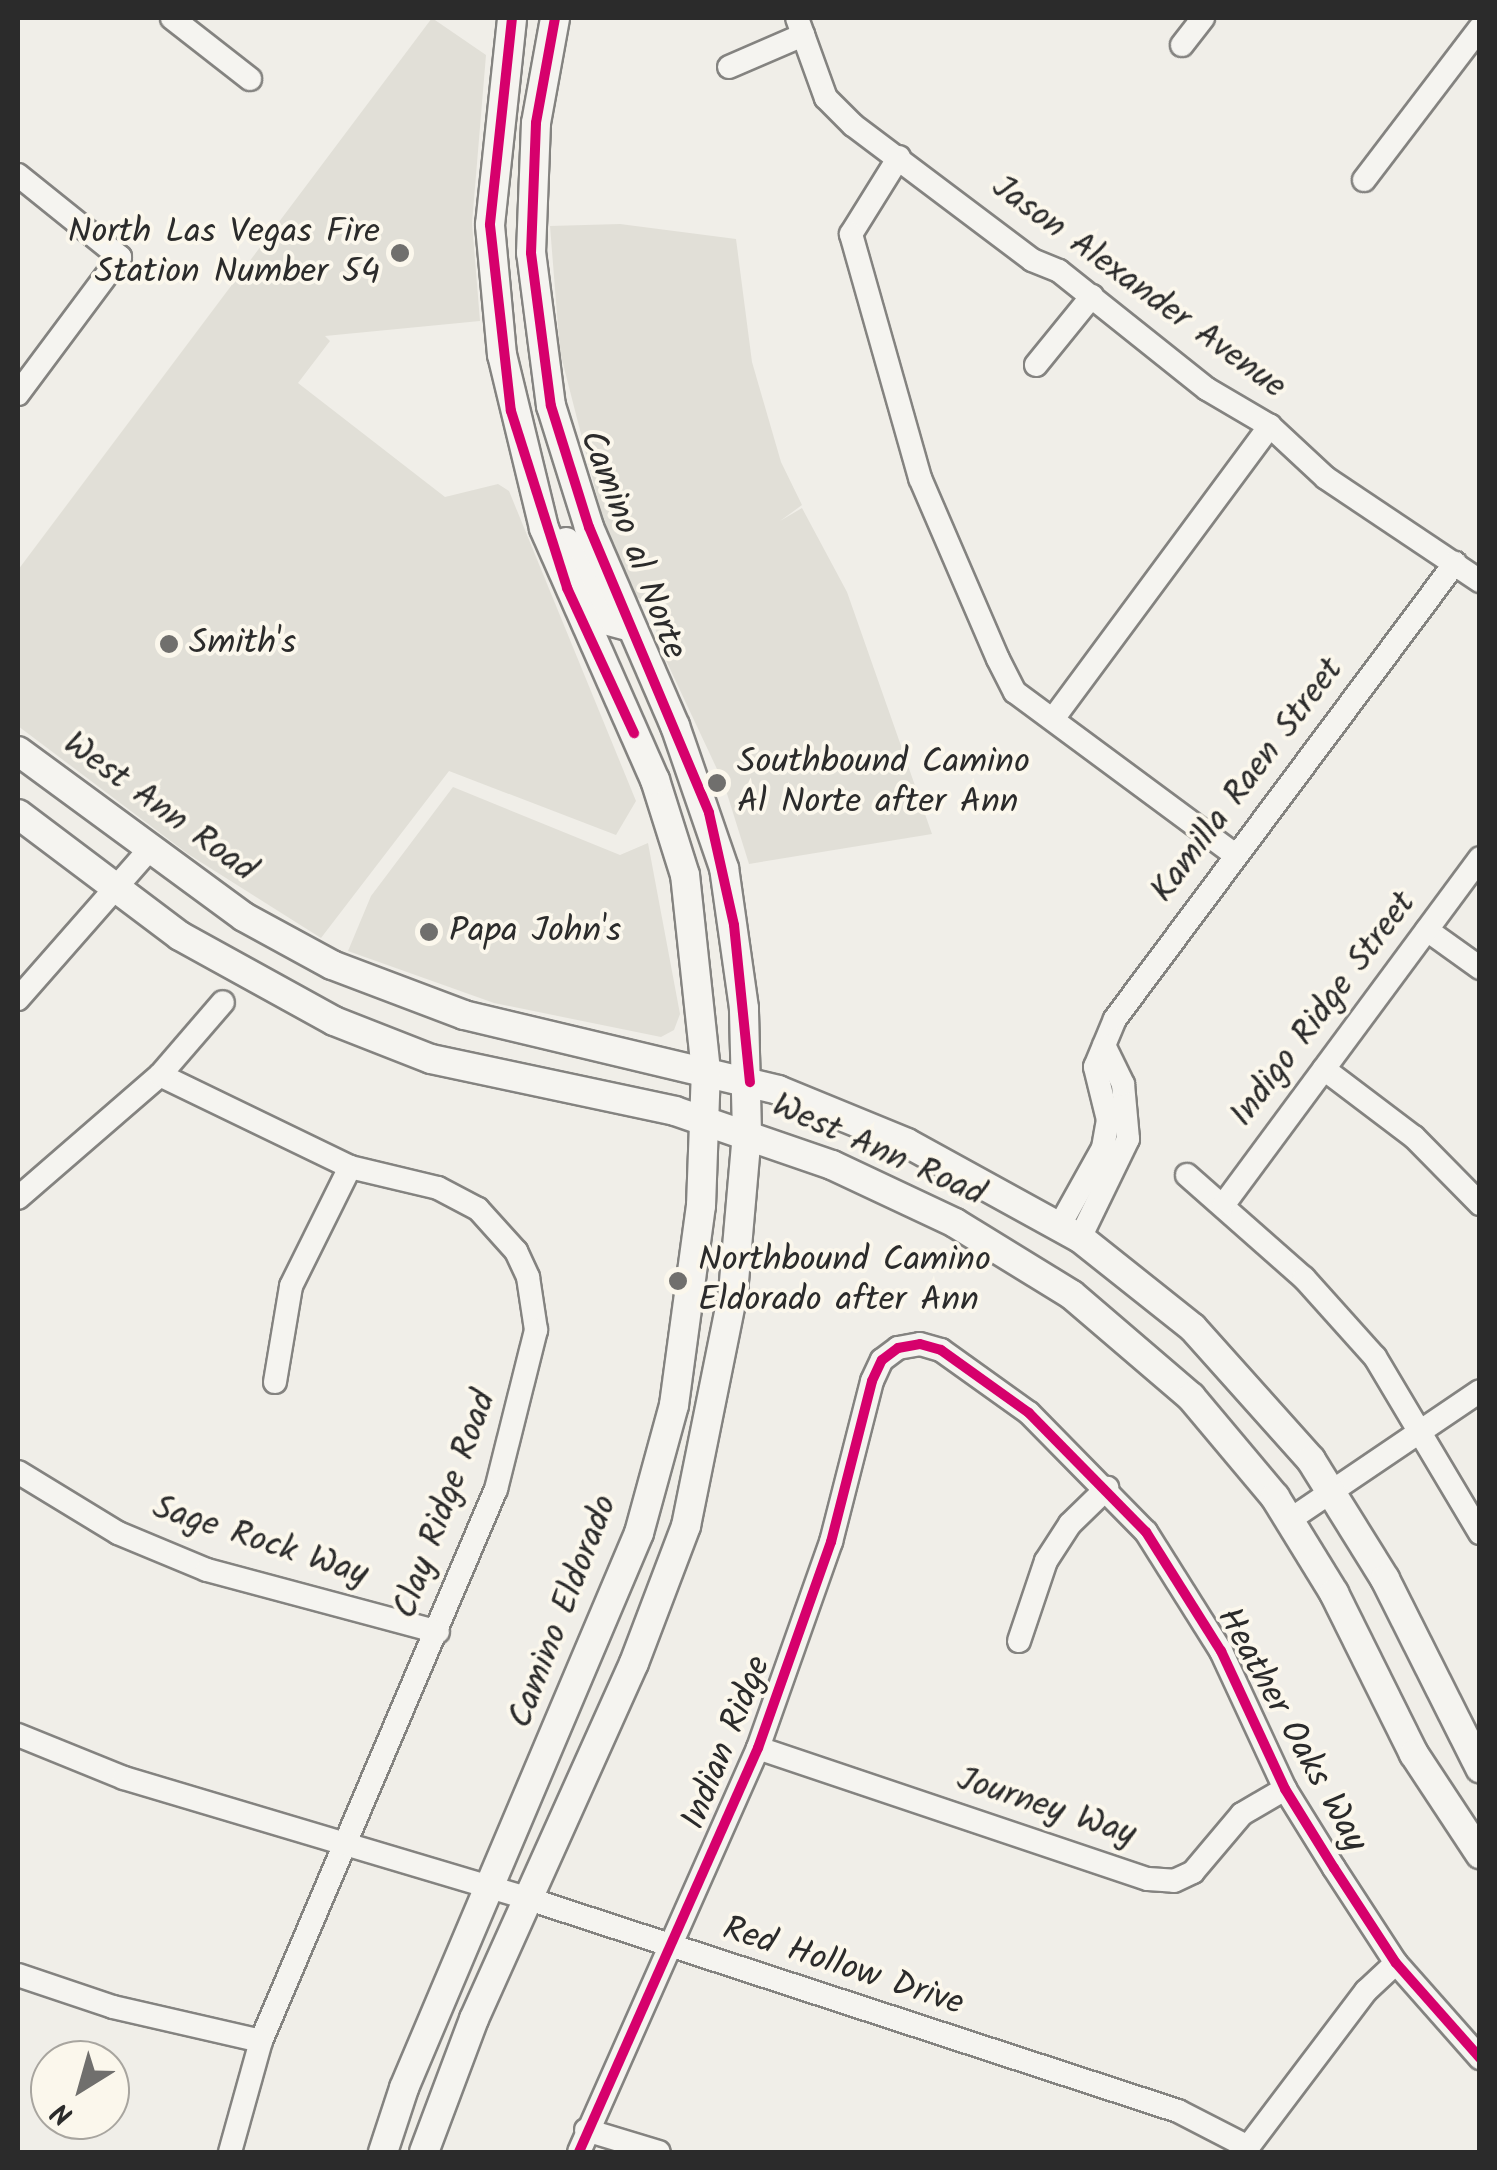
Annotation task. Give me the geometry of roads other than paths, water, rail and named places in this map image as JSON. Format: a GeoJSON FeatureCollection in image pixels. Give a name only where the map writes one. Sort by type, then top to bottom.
{"type":"FeatureCollection","features":[{"type":"Feature","properties":{"kind":"main road","name":"Camino al Norte"},"geometry":{"type":"LineString","coordinates":[[512,18],[494,140],[493,291],[510,411],[544,528],[655,780],[685,875],[706,1070]]}},
{"type":"Feature","properties":{"kind":"main road","name":"Camino al Norte"},"geometry":{"type":"LineString","coordinates":[[555,18],[532,179],[539,334],[568,466],[698,784],[728,889],[750,1082],[747,1134]]}},
{"type":"Feature","properties":{"kind":"main road"},"geometry":{"type":"LineString","coordinates":[[544,528],[569,544],[605,620],[631,627]]}},
{"type":"Feature","properties":{"kind":"main road"},"geometry":{"type":"LineString","coordinates":[[595,648],[613,655],[635,683],[663,742],[698,784]]}},
{"type":"Feature","properties":{"kind":"main road","name":"West Ann Road"},"geometry":{"type":"LineString","coordinates":[[18,751],[276,936],[402,995],[503,1026],[750,1082],[907,1143],[1070,1232],[1221,1356],[1332,1490],[1385,1579],[1480,1768]]}},
{"type":"Feature","properties":{"kind":"main road","name":"West Ann Road"},"geometry":{"type":"LineString","coordinates":[[18,814],[116,889],[256,982],[414,1053],[747,1134],[942,1216],[1072,1295],[1191,1397],[1291,1520],[1414,1754],[1480,1854]]}},
{"type":"Feature","properties":{"kind":"main road","name":"Camino Eldorado"},"geometry":{"type":"LineString","coordinates":[[383,2152],[404,2088],[616,1594],[655,1478],[689,1314],[706,1121],[706,1070]]}},
{"type":"Feature","properties":{"kind":"main road"},"geometry":{"type":"LineString","coordinates":[[424,2152],[529,1899],[634,1662],[686,1526],[733,1293],[747,1134]]}},
{"type":"Feature","properties":{"kind":"street"},"geometry":{"type":"LineString","coordinates":[[172,18],[250,79]]}},
{"type":"Feature","properties":{"kind":"street"},"geometry":{"type":"LineString","coordinates":[[1182,44],[1203,18]]}},
{"type":"Feature","properties":{"kind":"street"},"geometry":{"type":"LineString","coordinates":[[729,67],[800,26]]}},
{"type":"Feature","properties":{"kind":"street","name":"Jason Alexander Avenue"},"geometry":{"type":"LineString","coordinates":[[800,26],[826,98],[1032,260],[1092,296],[1207,389],[1270,426],[1326,478],[1480,582]]}},
{"type":"Feature","properties":{"kind":"street"},"geometry":{"type":"LineString","coordinates":[[1364,180],[1480,28]]}},
{"type":"Feature","properties":{"kind":"street"},"geometry":{"type":"LineString","coordinates":[[899,157],[851,234],[920,478],[998,659],[1015,692],[1235,855]]}},
{"type":"Feature","properties":{"kind":"street"},"geometry":{"type":"LineString","coordinates":[[18,175],[120,257],[18,394]]}},
{"type":"Feature","properties":{"kind":"street"},"geometry":{"type":"LineString","coordinates":[[1036,365],[1092,296]]}},
{"type":"Feature","properties":{"kind":"street"},"geometry":{"type":"LineString","coordinates":[[1053,719],[1270,426]]}},
{"type":"Feature","properties":{"kind":"street","name":"Kamilla Raen Street"},"geometry":{"type":"LineString","coordinates":[[1070,1232],[1128,1139],[1123,1084],[1104,1046],[1114,1019],[1455,563]]}},
{"type":"Feature","properties":{"kind":"street"},"geometry":{"type":"LineString","coordinates":[[18,999],[150,849]]}},
{"type":"Feature","properties":{"kind":"street","name":"Indigo Ridge Street"},"geometry":{"type":"LineString","coordinates":[[1224,1204],[1480,858]]}},
{"type":"Feature","properties":{"kind":"street"},"geometry":{"type":"LineString","coordinates":[[1427,930],[1480,968]]}},
{"type":"Feature","properties":{"kind":"street"},"geometry":{"type":"LineString","coordinates":[[18,1198],[160,1074],[223,1002]]}},
{"type":"Feature","properties":{"kind":"street"},"geometry":{"type":"LineString","coordinates":[[1324,1069],[1414,1137],[1480,1204]]}},
{"type":"Feature","properties":{"kind":"street","name":"Clay Ridge Road"},"geometry":{"type":"LineString","coordinates":[[160,1074],[350,1167],[438,1188],[478,1209],[516,1251],[534,1300],[535,1344],[496,1490],[260,2041],[230,2152]]}},
{"type":"Feature","properties":{"kind":"street"},"geometry":{"type":"LineString","coordinates":[[275,1382],[290,1286],[350,1167]]}},
{"type":"Feature","properties":{"kind":"street"},"geometry":{"type":"LineString","coordinates":[[1187,1176],[1224,1204],[1375,1357],[1480,1532]]}},
{"type":"Feature","properties":{"kind":"street","name":"Heather Oaks Way"},"geometry":{"type":"LineString","coordinates":[[898,1348],[941,1350],[1029,1413],[1107,1488],[1146,1532],[1221,1651],[1285,1789],[1396,1963],[1480,2058]]}},
{"type":"Feature","properties":{"kind":"street","name":"Indian Ridge"},"geometry":{"type":"LineString","coordinates":[[579,2152],[758,1748],[831,1542],[872,1381],[882,1360],[898,1348]]}},
{"type":"Feature","properties":{"kind":"street"},"geometry":{"type":"LineString","coordinates":[[1291,1520],[1480,1391]]}},
{"type":"Feature","properties":{"kind":"street","name":"Sage Rock Way"},"geometry":{"type":"LineString","coordinates":[[18,1472],[118,1533],[207,1570],[438,1632]]}},
{"type":"Feature","properties":{"kind":"street"},"geometry":{"type":"LineString","coordinates":[[1019,1642],[1046,1561],[1070,1524],[1107,1488]]}},
{"type":"Feature","properties":{"kind":"street","name":"Red Hollow Drive"},"geometry":{"type":"LineString","coordinates":[[18,1735],[124,1778],[529,1899],[672,1949],[1178,2111],[1248,2147],[1366,1991],[1396,1963]]}},
{"type":"Feature","properties":{"kind":"street","name":"Journey Way"},"geometry":{"type":"LineString","coordinates":[[758,1748],[1148,1879],[1174,1881],[1193,1872],[1242,1814],[1285,1789]]}},
{"type":"Feature","properties":{"kind":"street"},"geometry":{"type":"LineString","coordinates":[[18,1975],[113,2007],[260,2041]]}},
{"type":"Feature","properties":{"kind":"street"},"geometry":{"type":"LineString","coordinates":[[586,2130],[659,2152]]}},
{"type":"Feature","properties":{"kind":"place","name":"North Las Vegas Fire Station Number 54"},"geometry":{"type":"Point","coordinates":[400,253]}},
{"type":"Feature","properties":{"kind":"place","name":"Smith's"},"geometry":{"type":"Point","coordinates":[169,644]}},
{"type":"Feature","properties":{"kind":"place","name":"Southbound Camino Al Norte after Ann"},"geometry":{"type":"Point","coordinates":[717,783]}},
{"type":"Feature","properties":{"kind":"place","name":"Papa John's"},"geometry":{"type":"Point","coordinates":[429,932]}},
{"type":"Feature","properties":{"kind":"place","name":"Northbound Camino Eldorado after Ann"},"geometry":{"type":"Point","coordinates":[678,1281]}}]}
